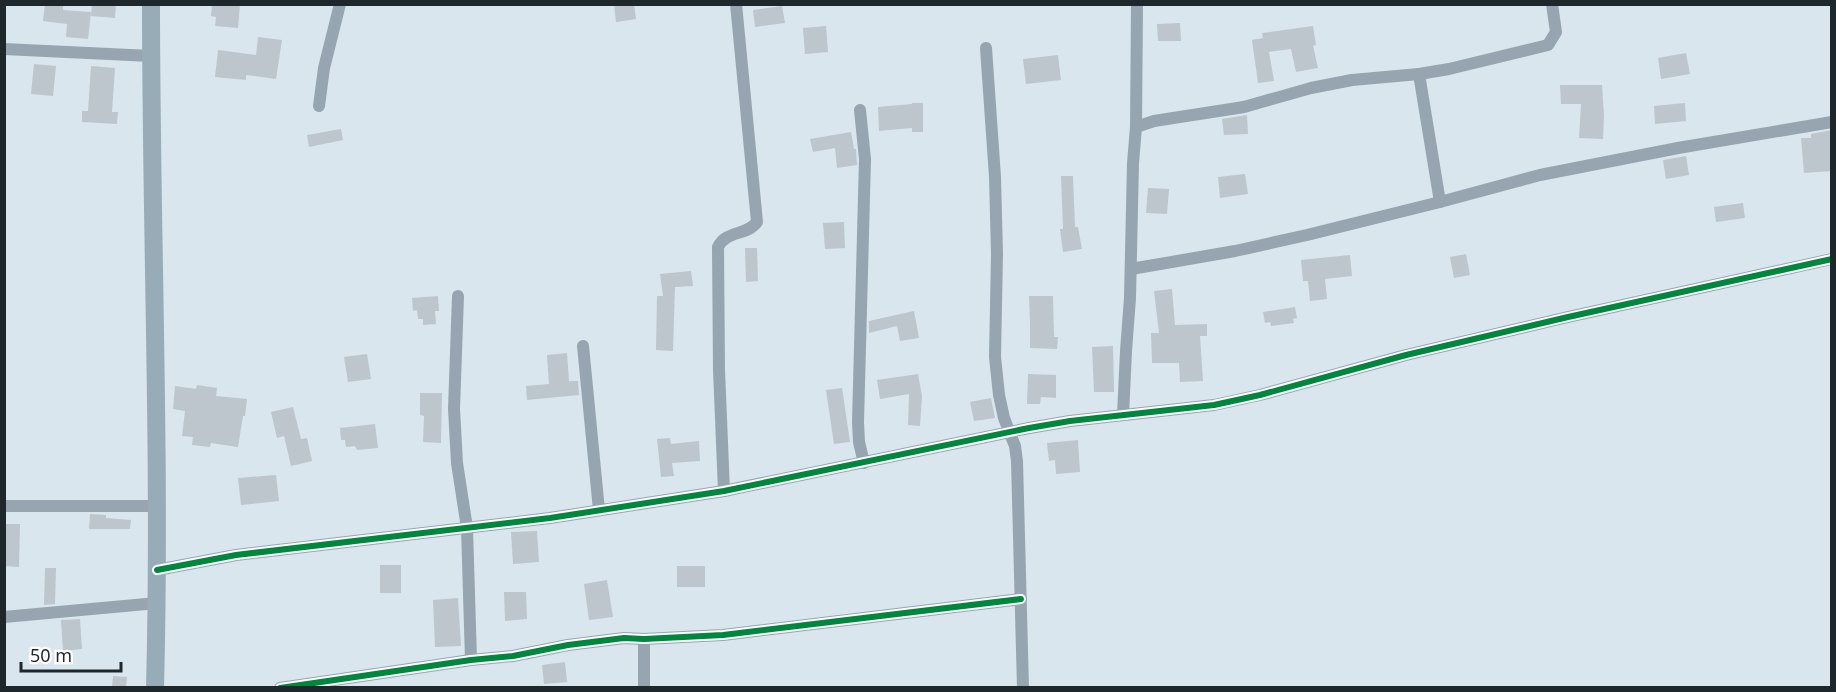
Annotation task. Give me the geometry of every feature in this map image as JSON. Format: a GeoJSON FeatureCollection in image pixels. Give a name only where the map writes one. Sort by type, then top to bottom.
{"type":"FeatureCollection","features":[{"type":"Feature","properties":{"kind":"main road"},"geometry":{"type":"LineString","coordinates":[[151,4],[157,506],[155,687]]}},
{"type":"Feature","properties":{"kind":"street"},"geometry":{"type":"LineString","coordinates":[[319,106],[324,68],[340,4]]}},
{"type":"Feature","properties":{"kind":"street"},"geometry":{"type":"LineString","coordinates":[[724,491],[719,370],[718,247],[727,236],[753,228],[757,222],[736,4]]}},
{"type":"Feature","properties":{"kind":"street"},"geometry":{"type":"LineString","coordinates":[[1123,415],[1136,127],[1137,4]]}},
{"type":"Feature","properties":{"kind":"street"},"geometry":{"type":"LineString","coordinates":[[1136,127],[1154,120],[1244,107],[1311,88],[1352,80],[1419,74],[1548,45],[1556,32],[1552,4]]}},
{"type":"Feature","properties":{"kind":"street"},"geometry":{"type":"LineString","coordinates":[[986,48],[995,177],[997,254],[995,357],[999,395],[1004,418],[1015,446],[1017,461],[1023,687]]}},
{"type":"Feature","properties":{"kind":"street"},"geometry":{"type":"LineString","coordinates":[[4,49],[151,56]]}},
{"type":"Feature","properties":{"kind":"street"},"geometry":{"type":"LineString","coordinates":[[1419,74],[1440,202]]}},
{"type":"Feature","properties":{"kind":"street"},"geometry":{"type":"LineString","coordinates":[[860,110],[865,159],[858,422],[859,442],[864,463]]}},
{"type":"Feature","properties":{"kind":"street"},"geometry":{"type":"LineString","coordinates":[[1131,270],[1245,249],[1440,202],[1540,175],[1678,148],[1832,122]]}},
{"type":"Feature","properties":{"kind":"street"},"geometry":{"type":"LineString","coordinates":[[157,570],[236,555],[467,528],[724,491],[1070,421],[1214,405],[1260,395],[1406,355],[1832,259]]}},
{"type":"Feature","properties":{"kind":"street"},"geometry":{"type":"LineString","coordinates":[[458,296],[454,409],[457,463],[467,528],[471,660]]}},
{"type":"Feature","properties":{"kind":"street"},"geometry":{"type":"LineString","coordinates":[[583,346],[598,510]]}},
{"type":"Feature","properties":{"kind":"street"},"geometry":{"type":"LineString","coordinates":[[4,506],[157,506]]}},
{"type":"Feature","properties":{"kind":"street"},"geometry":{"type":"LineString","coordinates":[[280,687],[513,656],[579,643],[624,638],[723,635],[1021,600]]}},
{"type":"Feature","properties":{"kind":"street"},"geometry":{"type":"LineString","coordinates":[[4,617],[157,603]]}},
{"type":"Feature","properties":{"kind":"street"},"geometry":{"type":"LineString","coordinates":[[644,639],[644,687]]}},
{"type":"Feature","properties":{"kind":"building"},"geometry":{"type":"Polygon","coordinates":[[[45,4],[63,4],[63,10],[91,12],[88,39],[66,37],[67,24],[43,21],[45,4]]]}},
{"type":"Feature","properties":{"kind":"building"},"geometry":{"type":"Polygon","coordinates":[[[92,4],[116,4],[115,18],[91,16],[92,4]]]}},
{"type":"Feature","properties":{"kind":"building"},"geometry":{"type":"Polygon","coordinates":[[[212,4],[240,4],[238,28],[215,26],[216,17],[211,16],[212,4]]]}},
{"type":"Feature","properties":{"kind":"building"},"geometry":{"type":"Polygon","coordinates":[[[614,4],[634,4],[636,19],[616,22],[614,4]]]}},
{"type":"Feature","properties":{"kind":"building"},"geometry":{"type":"Polygon","coordinates":[[[782,6],[785,23],[755,27],[753,10],[782,6]]]}},
{"type":"Feature","properties":{"kind":"building"},"geometry":{"type":"Polygon","coordinates":[[[1180,23],[1181,41],[1158,41],[1157,24],[1180,23]]]}},
{"type":"Feature","properties":{"kind":"building"},"geometry":{"type":"Polygon","coordinates":[[[826,26],[828,52],[805,54],[803,28],[826,26]]]}},
{"type":"Feature","properties":{"kind":"building"},"geometry":{"type":"Polygon","coordinates":[[[1313,26],[1316,45],[1313,46],[1318,68],[1296,72],[1291,49],[1269,52],[1274,81],[1258,83],[1252,40],[1263,38],[1262,33],[1313,26]]]}},
{"type":"Feature","properties":{"kind":"building"},"geometry":{"type":"Polygon","coordinates":[[[258,37],[282,40],[276,79],[246,75],[246,80],[215,77],[218,50],[256,55],[258,37]]]}},
{"type":"Feature","properties":{"kind":"building"},"geometry":{"type":"Polygon","coordinates":[[[1686,53],[1690,74],[1661,79],[1658,58],[1686,53]]]}},
{"type":"Feature","properties":{"kind":"building"},"geometry":{"type":"Polygon","coordinates":[[[1058,55],[1061,80],[1026,84],[1023,59],[1058,55]]]}},
{"type":"Feature","properties":{"kind":"building"},"geometry":{"type":"Polygon","coordinates":[[[34,64],[56,66],[53,96],[31,94],[34,64]]]}},
{"type":"Feature","properties":{"kind":"building"},"geometry":{"type":"Polygon","coordinates":[[[91,66],[115,68],[112,112],[118,112],[117,124],[82,122],[82,111],[88,111],[91,66]]]}},
{"type":"Feature","properties":{"kind":"building"},"geometry":{"type":"Polygon","coordinates":[[[1560,85],[1602,85],[1603,139],[1579,138],[1581,104],[1561,104],[1560,85]]]}},
{"type":"Feature","properties":{"kind":"building"},"geometry":{"type":"Polygon","coordinates":[[[923,103],[923,132],[912,132],[912,128],[879,131],[878,107],[923,103]]]}},
{"type":"Feature","properties":{"kind":"building"},"geometry":{"type":"Polygon","coordinates":[[[1685,103],[1686,121],[1655,124],[1654,106],[1685,103]]]}},
{"type":"Feature","properties":{"kind":"building"},"geometry":{"type":"Polygon","coordinates":[[[1247,115],[1248,134],[1224,135],[1222,119],[1247,115]]]}},
{"type":"Feature","properties":{"kind":"building"},"geometry":{"type":"Polygon","coordinates":[[[341,129],[343,140],[309,147],[307,135],[341,129]]]}},
{"type":"Feature","properties":{"kind":"building"},"geometry":{"type":"Polygon","coordinates":[[[1832,130],[1832,171],[1804,173],[1801,138],[1811,138],[1811,134],[1832,130]]]}},
{"type":"Feature","properties":{"kind":"building"},"geometry":{"type":"Polygon","coordinates":[[[851,132],[854,149],[856,149],[857,165],[837,168],[835,148],[813,152],[810,139],[851,132]]]}},
{"type":"Feature","properties":{"kind":"building"},"geometry":{"type":"Polygon","coordinates":[[[1686,156],[1689,175],[1666,179],[1663,160],[1686,156]]]}},
{"type":"Feature","properties":{"kind":"building"},"geometry":{"type":"Polygon","coordinates":[[[1245,174],[1248,194],[1220,198],[1218,177],[1245,174]]]}},
{"type":"Feature","properties":{"kind":"building"},"geometry":{"type":"Polygon","coordinates":[[[1061,176],[1073,176],[1075,227],[1078,227],[1082,249],[1063,252],[1060,229],[1063,229],[1061,176]]]}},
{"type":"Feature","properties":{"kind":"building"},"geometry":{"type":"Polygon","coordinates":[[[1148,188],[1169,189],[1167,214],[1146,213],[1148,188]]]}},
{"type":"Feature","properties":{"kind":"building"},"geometry":{"type":"Polygon","coordinates":[[[1743,203],[1745,218],[1716,222],[1714,207],[1743,203]]]}},
{"type":"Feature","properties":{"kind":"building"},"geometry":{"type":"Polygon","coordinates":[[[844,222],[845,248],[825,249],[823,223],[844,222]]]}},
{"type":"Feature","properties":{"kind":"building"},"geometry":{"type":"Polygon","coordinates":[[[745,248],[757,248],[758,281],[746,282],[745,248]]]}},
{"type":"Feature","properties":{"kind":"building"},"geometry":{"type":"Polygon","coordinates":[[[1466,254],[1470,275],[1454,278],[1450,257],[1466,254]]]}},
{"type":"Feature","properties":{"kind":"building"},"geometry":{"type":"Polygon","coordinates":[[[1350,255],[1352,276],[1325,279],[1327,299],[1310,301],[1308,281],[1303,281],[1301,260],[1350,255]]]}},
{"type":"Feature","properties":{"kind":"building"},"geometry":{"type":"Polygon","coordinates":[[[691,271],[693,286],[675,287],[673,351],[656,350],[657,296],[663,296],[660,274],[691,271]]]}},
{"type":"Feature","properties":{"kind":"building"},"geometry":{"type":"Polygon","coordinates":[[[1172,289],[1175,325],[1207,324],[1207,336],[1200,336],[1203,381],[1180,382],[1179,363],[1152,363],[1151,333],[1159,333],[1154,291],[1172,289]]]}},
{"type":"Feature","properties":{"kind":"building"},"geometry":{"type":"Polygon","coordinates":[[[438,296],[439,311],[435,311],[436,324],[423,325],[423,319],[418,319],[417,310],[413,311],[412,298],[438,296]]]}},
{"type":"Feature","properties":{"kind":"building"},"geometry":{"type":"Polygon","coordinates":[[[1029,296],[1053,296],[1054,337],[1058,337],[1057,349],[1030,348],[1029,296]]]}},
{"type":"Feature","properties":{"kind":"building"},"geometry":{"type":"Polygon","coordinates":[[[1295,307],[1297,318],[1293,319],[1294,323],[1271,326],[1270,322],[1265,323],[1263,312],[1295,307]]]}},
{"type":"Feature","properties":{"kind":"building"},"geometry":{"type":"Polygon","coordinates":[[[914,311],[919,338],[900,341],[897,326],[869,333],[869,321],[914,311]]]}},
{"type":"Feature","properties":{"kind":"building"},"geometry":{"type":"Polygon","coordinates":[[[1113,346],[1114,392],[1094,392],[1092,347],[1113,346]]]}},
{"type":"Feature","properties":{"kind":"building"},"geometry":{"type":"Polygon","coordinates":[[[567,353],[569,381],[578,381],[579,395],[527,400],[526,386],[549,384],[547,355],[567,353]]]}},
{"type":"Feature","properties":{"kind":"building"},"geometry":{"type":"Polygon","coordinates":[[[367,354],[371,379],[348,382],[344,357],[367,354]]]}},
{"type":"Feature","properties":{"kind":"building"},"geometry":{"type":"Polygon","coordinates":[[[918,374],[922,396],[920,426],[908,425],[909,394],[880,399],[877,380],[918,374]]]}},
{"type":"Feature","properties":{"kind":"building"},"geometry":{"type":"Polygon","coordinates":[[[1028,374],[1056,375],[1056,398],[1041,397],[1040,404],[1027,404],[1028,374]]]}},
{"type":"Feature","properties":{"kind":"building"},"geometry":{"type":"Polygon","coordinates":[[[197,385],[217,388],[216,396],[247,399],[238,447],[211,443],[210,447],[192,445],[193,437],[182,436],[185,411],[173,409],[175,386],[196,389],[197,385]]]}},
{"type":"Feature","properties":{"kind":"building"},"geometry":{"type":"Polygon","coordinates":[[[842,388],[850,442],[834,444],[826,390],[842,388]]]}},
{"type":"Feature","properties":{"kind":"building"},"geometry":{"type":"Polygon","coordinates":[[[420,393],[442,393],[441,443],[423,442],[424,416],[420,415],[420,393]]]}},
{"type":"Feature","properties":{"kind":"building"},"geometry":{"type":"Polygon","coordinates":[[[991,398],[995,418],[974,421],[970,402],[991,398]]]}},
{"type":"Feature","properties":{"kind":"building"},"geometry":{"type":"Polygon","coordinates":[[[293,407],[301,439],[307,438],[312,461],[291,466],[284,436],[277,438],[271,412],[293,407]]]}},
{"type":"Feature","properties":{"kind":"building"},"geometry":{"type":"Polygon","coordinates":[[[375,424],[378,448],[357,450],[355,446],[346,447],[345,440],[341,440],[340,428],[375,424]]]}},
{"type":"Feature","properties":{"kind":"building"},"geometry":{"type":"Polygon","coordinates":[[[670,438],[671,444],[699,441],[700,461],[672,463],[674,476],[661,477],[657,439],[670,438]]]}},
{"type":"Feature","properties":{"kind":"building"},"geometry":{"type":"Polygon","coordinates":[[[1078,440],[1080,472],[1056,474],[1055,460],[1049,461],[1047,443],[1078,440]]]}},
{"type":"Feature","properties":{"kind":"building"},"geometry":{"type":"Polygon","coordinates":[[[276,475],[279,501],[241,505],[238,478],[276,475]]]}},
{"type":"Feature","properties":{"kind":"building"},"geometry":{"type":"Polygon","coordinates":[[[90,514],[131,520],[130,529],[89,529],[90,514]]]}},
{"type":"Feature","properties":{"kind":"building"},"geometry":{"type":"Polygon","coordinates":[[[4,524],[20,524],[19,567],[4,566],[4,524]]]}},
{"type":"Feature","properties":{"kind":"building"},"geometry":{"type":"Polygon","coordinates":[[[537,531],[539,562],[513,564],[511,532],[537,531]]]}},
{"type":"Feature","properties":{"kind":"building"},"geometry":{"type":"Polygon","coordinates":[[[380,565],[401,565],[401,593],[380,593],[380,565]]]}},
{"type":"Feature","properties":{"kind":"building"},"geometry":{"type":"Polygon","coordinates":[[[677,566],[705,566],[705,587],[677,587],[677,566]]]}},
{"type":"Feature","properties":{"kind":"building"},"geometry":{"type":"Polygon","coordinates":[[[45,568],[56,568],[55,604],[44,605],[45,568]]]}},
{"type":"Feature","properties":{"kind":"building"},"geometry":{"type":"Polygon","coordinates":[[[607,580],[613,617],[589,620],[584,584],[607,580]]]}},
{"type":"Feature","properties":{"kind":"building"},"geometry":{"type":"Polygon","coordinates":[[[504,592],[526,592],[527,619],[505,621],[504,592]]]}},
{"type":"Feature","properties":{"kind":"building"},"geometry":{"type":"Polygon","coordinates":[[[458,598],[461,646],[435,647],[433,600],[458,598]]]}},
{"type":"Feature","properties":{"kind":"building"},"geometry":{"type":"Polygon","coordinates":[[[80,619],[82,649],[63,651],[61,620],[80,619]]]}},
{"type":"Feature","properties":{"kind":"building"},"geometry":{"type":"Polygon","coordinates":[[[565,662],[567,682],[544,684],[542,665],[565,662]]]}},
{"type":"Feature","properties":{"kind":"building"},"geometry":{"type":"Polygon","coordinates":[[[113,676],[127,677],[126,687],[112,687],[113,676]]]}},
{"type":"Feature","properties":{"kind":"cycle path"},"geometry":{"type":"LineString","coordinates":[[157,570],[236,555],[550,518],[724,491],[1029,428],[1070,421],[1214,405],[1260,395],[1406,355],[1832,259]]}},
{"type":"Feature","properties":{"kind":"cycle path"},"geometry":{"type":"LineString","coordinates":[[280,688],[513,656],[568,645],[624,638],[723,635],[1021,599]]}}]}
